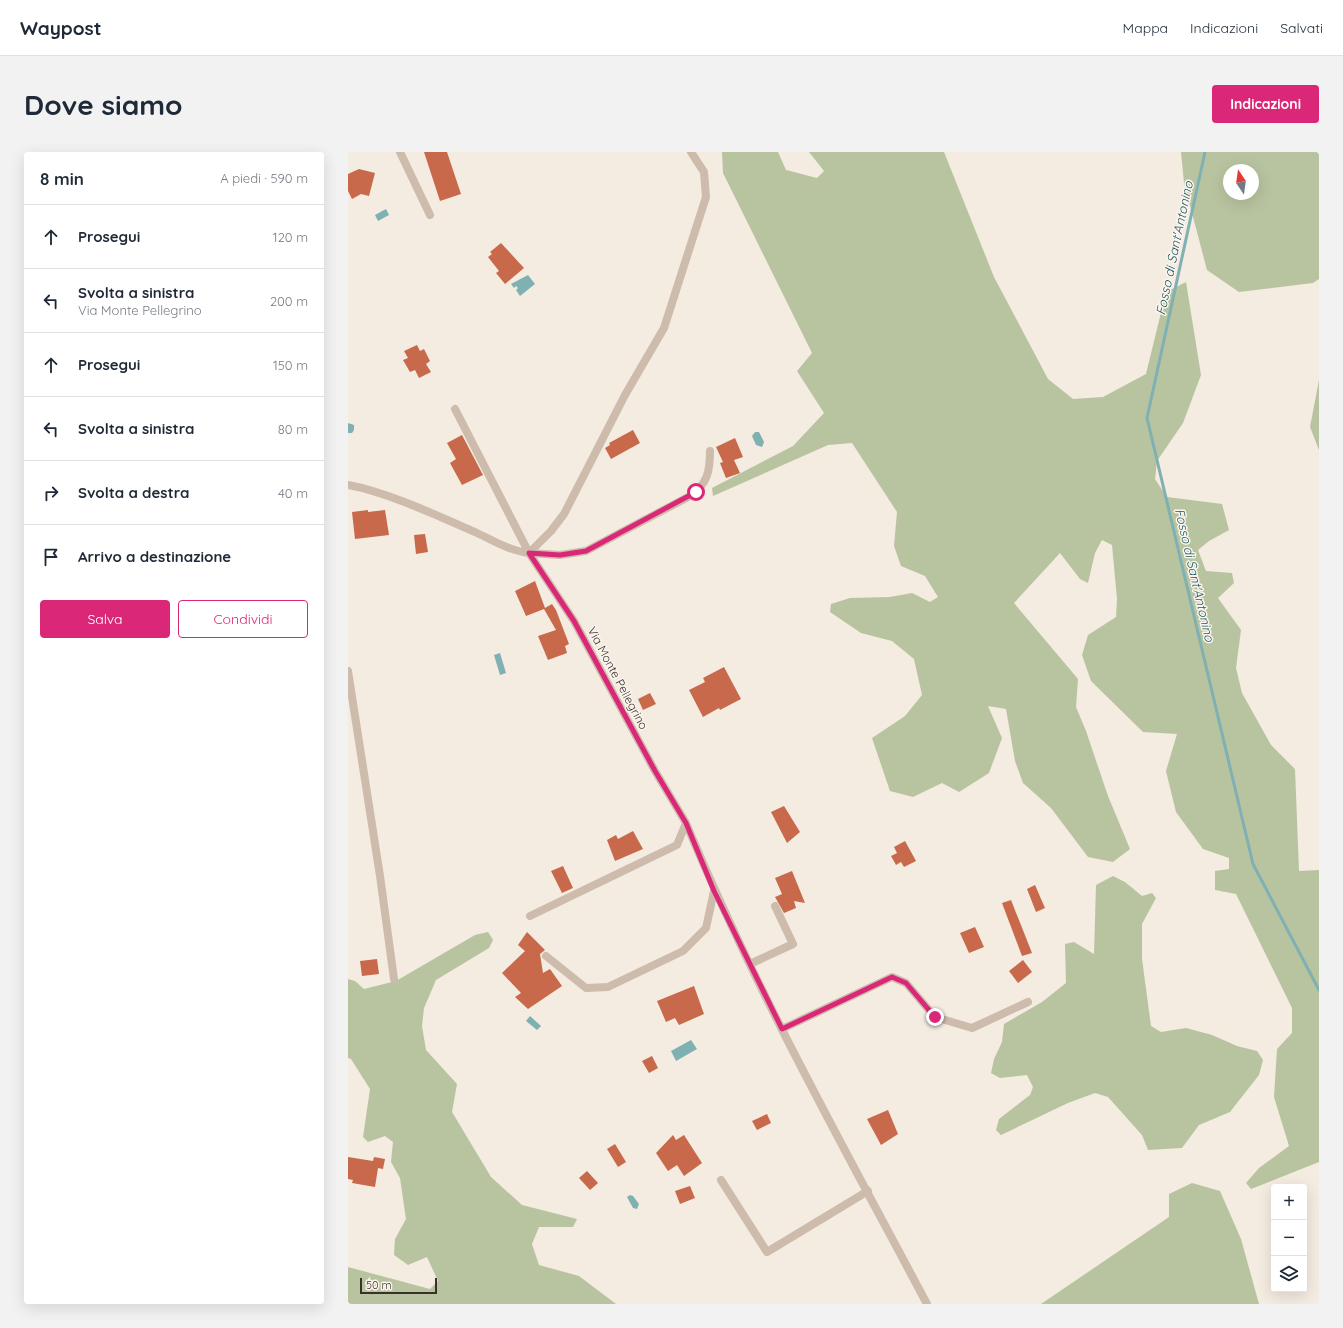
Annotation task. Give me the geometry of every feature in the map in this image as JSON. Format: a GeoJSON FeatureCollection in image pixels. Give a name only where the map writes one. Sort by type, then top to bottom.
{"type":"FeatureCollection","features":[{"type":"Feature","properties":{"kind":"street"},"geometry":{"type":"LineString","coordinates":[[400,152],[430,215]]}},
{"type":"Feature","properties":{"kind":"street"},"geometry":{"type":"LineString","coordinates":[[529,553],[551,531],[564,514],[625,395],[664,328],[706,197],[704,172],[691,152]]}},
{"type":"Feature","properties":{"kind":"street","name":"Via Monte Pellegrino"},"geometry":{"type":"LineString","coordinates":[[455,409],[529,553],[574,621],[655,771],[686,823],[714,891],[782,1029],[927,1304]]}},
{"type":"Feature","properties":{"kind":"street"},"geometry":{"type":"LineString","coordinates":[[348,485],[389,498],[511,549],[529,553],[560,555],[586,551],[690,496],[700,489],[707,478],[710,451]]}},
{"type":"Feature","properties":{"kind":"street"},"geometry":{"type":"LineString","coordinates":[[348,671],[380,876],[394,979]]}},
{"type":"Feature","properties":{"kind":"street"},"geometry":{"type":"LineString","coordinates":[[530,916],[677,845],[686,823]]}},
{"type":"Feature","properties":{"kind":"street"},"geometry":{"type":"LineString","coordinates":[[546,956],[586,988],[608,987],[683,951],[706,928],[714,891]]}},
{"type":"Feature","properties":{"kind":"street"},"geometry":{"type":"LineString","coordinates":[[750,964],[793,944],[775,906]]}},
{"type":"Feature","properties":{"kind":"street"},"geometry":{"type":"LineString","coordinates":[[782,1029],[892,977],[906,983],[935,1017],[972,1028],[1028,1002]]}},
{"type":"Feature","properties":{"kind":"street"},"geometry":{"type":"LineString","coordinates":[[721,1180],[767,1252],[868,1192]]}},
{"type":"Feature","properties":{"kind":"green space"},"geometry":{"type":"Polygon","coordinates":[[[722,152],[778,152],[786,170],[817,178],[824,171],[809,152],[944,152],[994,277],[1048,379],[1073,399],[1103,397],[1146,374],[1166,292],[1186,282],[1201,375],[1183,423],[1157,461],[1155,479],[1167,497],[1222,504],[1229,530],[1209,541],[1198,550],[1206,571],[1232,573],[1234,583],[1218,598],[1241,630],[1236,668],[1242,693],[1271,745],[1295,769],[1299,871],[1319,870],[1319,1162],[1251,1189],[1246,1183],[1259,1168],[1289,1146],[1274,1097],[1277,1049],[1292,1033],[1292,1008],[1236,894],[1215,890],[1215,871],[1229,869],[1229,858],[1203,849],[1176,812],[1166,771],[1177,734],[1143,732],[1091,681],[1082,655],[1088,635],[1116,617],[1117,599],[1112,545],[1102,540],[1095,553],[1088,583],[1080,579],[1060,553],[1014,603],[1078,679],[1076,707],[1086,731],[1108,796],[1130,849],[1113,862],[1088,857],[1051,808],[1023,783],[1015,761],[1006,709],[988,706],[1002,738],[989,773],[959,792],[942,783],[913,797],[890,791],[872,738],[905,716],[922,695],[914,659],[892,641],[861,633],[830,612],[831,604],[850,598],[890,597],[912,593],[930,602],[938,597],[925,576],[901,566],[894,546],[897,512],[852,443],[828,445],[713,496],[712,488],[793,446],[824,413],[797,371],[812,353],[723,173],[722,152]]]}},
{"type":"Feature","properties":{"kind":"green space"},"geometry":{"type":"Polygon","coordinates":[[[1181,152],[1319,152],[1319,279],[1313,283],[1239,292],[1207,270],[1184,183],[1181,152]]]}},
{"type":"Feature","properties":{"kind":"green space"},"geometry":{"type":"Polygon","coordinates":[[[1319,380],[1319,450],[1310,427],[1319,380]]]}},
{"type":"Feature","properties":{"kind":"green space"},"geometry":{"type":"Polygon","coordinates":[[[1113,876],[1125,882],[1142,896],[1152,893],[1156,898],[1142,924],[1142,959],[1151,1026],[1161,1032],[1186,1028],[1212,1035],[1237,1046],[1257,1051],[1263,1060],[1259,1075],[1230,1112],[1199,1125],[1182,1148],[1148,1150],[1142,1135],[1108,1097],[1095,1093],[1068,1103],[1001,1135],[996,1130],[999,1119],[1030,1095],[1033,1087],[1027,1075],[1000,1078],[991,1073],[994,1059],[1002,1042],[1004,1024],[1042,1002],[1066,983],[1065,944],[1074,942],[1094,954],[1096,885],[1113,876]]]}},
{"type":"Feature","properties":{"kind":"green space"},"geometry":{"type":"Polygon","coordinates":[[[488,932],[493,940],[489,948],[436,980],[424,1008],[422,1026],[426,1050],[457,1084],[452,1112],[491,1177],[522,1205],[577,1219],[573,1227],[539,1227],[532,1244],[539,1265],[579,1276],[616,1304],[348,1304],[348,1267],[430,1289],[438,1281],[427,1257],[408,1265],[394,1255],[395,1239],[406,1219],[400,1178],[391,1162],[393,1142],[385,1136],[368,1142],[363,1137],[370,1089],[351,1059],[348,1058],[348,979],[355,981],[364,989],[396,981],[475,935],[488,932]]]}},
{"type":"Feature","properties":{"kind":"green space"},"geometry":{"type":"Polygon","coordinates":[[[1192,1183],[1220,1191],[1241,1239],[1259,1304],[1041,1304],[1169,1217],[1169,1194],[1192,1183]]]}},
{"type":"Feature","properties":{"kind":"water"},"geometry":{"type":"Polygon","coordinates":[[[386,209],[389,215],[378,221],[375,215],[386,209]]]}},
{"type":"Feature","properties":{"kind":"water"},"geometry":{"type":"Polygon","coordinates":[[[528,275],[535,284],[520,296],[516,290],[518,288],[516,286],[514,288],[511,284],[528,275]]]}},
{"type":"Feature","properties":{"kind":"water"},"geometry":{"type":"Polygon","coordinates":[[[348,423],[354,425],[354,430],[352,433],[348,433],[348,423]]]}},
{"type":"Feature","properties":{"kind":"water"},"geometry":{"type":"Polygon","coordinates":[[[755,432],[759,432],[764,442],[762,447],[756,445],[752,436],[755,432]]]}},
{"type":"Feature","properties":{"kind":"water"},"geometry":{"type":"Polygon","coordinates":[[[500,653],[506,673],[500,675],[494,655],[500,653]]]}},
{"type":"Feature","properties":{"kind":"water"},"geometry":{"type":"Polygon","coordinates":[[[530,1016],[541,1026],[537,1030],[526,1021],[530,1016]]]}},
{"type":"Feature","properties":{"kind":"water"},"geometry":{"type":"Polygon","coordinates":[[[691,1040],[697,1049],[676,1061],[671,1051],[691,1040]]]}},
{"type":"Feature","properties":{"kind":"water"},"geometry":{"type":"Polygon","coordinates":[[[630,1195],[633,1196],[639,1204],[637,1209],[633,1208],[627,1197],[630,1195]]]}},
{"type":"Feature","properties":{"kind":"building"},"geometry":{"type":"Polygon","coordinates":[[[424,152],[447,152],[461,194],[440,201],[424,152]]]}},
{"type":"Feature","properties":{"kind":"building"},"geometry":{"type":"Polygon","coordinates":[[[359,169],[375,173],[369,196],[361,194],[352,199],[348,191],[348,174],[359,169]]]}},
{"type":"Feature","properties":{"kind":"building"},"geometry":{"type":"Polygon","coordinates":[[[501,243],[524,268],[505,284],[496,273],[499,271],[488,257],[492,254],[490,252],[501,243]]]}},
{"type":"Feature","properties":{"kind":"building"},"geometry":{"type":"Polygon","coordinates":[[[417,345],[420,351],[424,349],[430,361],[426,364],[431,372],[419,378],[415,370],[410,372],[403,360],[408,358],[404,351],[417,345]]]}},
{"type":"Feature","properties":{"kind":"building"},"geometry":{"type":"Polygon","coordinates":[[[633,430],[640,443],[611,459],[605,448],[610,445],[609,443],[633,430]]]}},
{"type":"Feature","properties":{"kind":"building"},"geometry":{"type":"Polygon","coordinates":[[[462,435],[483,475],[462,485],[450,463],[456,459],[447,443],[462,435]]]}},
{"type":"Feature","properties":{"kind":"building"},"geometry":{"type":"Polygon","coordinates":[[[735,438],[743,457],[734,460],[740,473],[726,478],[720,463],[723,462],[716,447],[735,438]]]}},
{"type":"Feature","properties":{"kind":"building"},"geometry":{"type":"Polygon","coordinates":[[[368,510],[368,512],[385,510],[389,535],[355,539],[352,512],[368,510]]]}},
{"type":"Feature","properties":{"kind":"building"},"geometry":{"type":"Polygon","coordinates":[[[425,534],[428,552],[416,554],[414,535],[425,534]]]}},
{"type":"Feature","properties":{"kind":"building"},"geometry":{"type":"Polygon","coordinates":[[[535,581],[545,608],[552,604],[556,610],[569,644],[565,646],[567,653],[548,660],[538,636],[556,630],[544,609],[526,616],[515,591],[535,581]]]}},
{"type":"Feature","properties":{"kind":"building"},"geometry":{"type":"Polygon","coordinates":[[[724,667],[741,699],[720,710],[719,708],[703,717],[689,690],[705,682],[703,678],[724,667]]]}},
{"type":"Feature","properties":{"kind":"building"},"geometry":{"type":"Polygon","coordinates":[[[650,693],[656,704],[643,710],[638,699],[650,693]]]}},
{"type":"Feature","properties":{"kind":"building"},"geometry":{"type":"Polygon","coordinates":[[[784,806],[800,832],[787,843],[771,812],[784,806]]]}},
{"type":"Feature","properties":{"kind":"building"},"geometry":{"type":"Polygon","coordinates":[[[633,831],[643,849],[615,861],[607,840],[616,835],[618,839],[633,831]]]}},
{"type":"Feature","properties":{"kind":"building"},"geometry":{"type":"Polygon","coordinates":[[[905,841],[916,861],[904,867],[901,862],[896,865],[891,856],[897,853],[894,847],[905,841]]]}},
{"type":"Feature","properties":{"kind":"building"},"geometry":{"type":"Polygon","coordinates":[[[563,866],[573,888],[562,893],[551,871],[563,866]]]}},
{"type":"Feature","properties":{"kind":"building"},"geometry":{"type":"Polygon","coordinates":[[[792,871],[805,903],[794,901],[796,908],[784,913],[775,897],[782,894],[775,878],[792,871]]]}},
{"type":"Feature","properties":{"kind":"building"},"geometry":{"type":"Polygon","coordinates":[[[1035,885],[1045,908],[1036,912],[1027,889],[1035,885]]]}},
{"type":"Feature","properties":{"kind":"building"},"geometry":{"type":"Polygon","coordinates":[[[1011,900],[1032,953],[1022,956],[1002,903],[1011,900]]]}},
{"type":"Feature","properties":{"kind":"building"},"geometry":{"type":"Polygon","coordinates":[[[975,927],[984,947],[969,953],[960,933],[975,927]]]}},
{"type":"Feature","properties":{"kind":"building"},"geometry":{"type":"Polygon","coordinates":[[[527,932],[545,950],[540,954],[543,973],[550,969],[562,986],[528,1009],[515,997],[521,993],[502,973],[525,951],[518,945],[527,932]]]}},
{"type":"Feature","properties":{"kind":"building"},"geometry":{"type":"Polygon","coordinates":[[[377,959],[379,974],[362,976],[360,961],[377,959]]]}},
{"type":"Feature","properties":{"kind":"building"},"geometry":{"type":"Polygon","coordinates":[[[1023,960],[1032,972],[1018,983],[1009,971],[1023,960]]]}},
{"type":"Feature","properties":{"kind":"building"},"geometry":{"type":"Polygon","coordinates":[[[694,986],[704,1014],[679,1025],[675,1018],[666,1022],[657,1001],[694,986]]]}},
{"type":"Feature","properties":{"kind":"building"},"geometry":{"type":"Polygon","coordinates":[[[652,1056],[658,1068],[649,1073],[642,1061],[652,1056]]]}},
{"type":"Feature","properties":{"kind":"building"},"geometry":{"type":"Polygon","coordinates":[[[888,1110],[898,1134],[881,1145],[867,1119],[888,1110]]]}},
{"type":"Feature","properties":{"kind":"building"},"geometry":{"type":"Polygon","coordinates":[[[767,1114],[771,1123],[757,1130],[752,1121],[767,1114]]]}},
{"type":"Feature","properties":{"kind":"building"},"geometry":{"type":"Polygon","coordinates":[[[673,1135],[676,1140],[684,1135],[702,1163],[684,1176],[677,1165],[668,1171],[656,1153],[673,1135]]]}},
{"type":"Feature","properties":{"kind":"building"},"geometry":{"type":"Polygon","coordinates":[[[615,1144],[626,1162],[618,1167],[607,1149],[615,1144]]]}},
{"type":"Feature","properties":{"kind":"building"},"geometry":{"type":"Polygon","coordinates":[[[348,1157],[373,1161],[374,1157],[385,1159],[383,1169],[378,1168],[375,1187],[352,1183],[353,1180],[348,1179],[348,1157]]]}},
{"type":"Feature","properties":{"kind":"building"},"geometry":{"type":"Polygon","coordinates":[[[587,1171],[598,1183],[590,1190],[579,1178],[587,1171]]]}},
{"type":"Feature","properties":{"kind":"building"},"geometry":{"type":"Polygon","coordinates":[[[690,1186],[695,1198],[680,1204],[675,1191],[690,1186]]]}},
{"type":"Feature","properties":{"kind":"waterway","name":"Fosso di Sant'Antonino"},"geometry":{"type":"LineString","coordinates":[[1205,152],[1147,418],[1253,864],[1319,990]]}},
{"type":"Feature","properties":{"kind":"route"},"geometry":{"type":"LineString","coordinates":[[696,492],[592,549],[573,554],[560,555],[529,553],[574,621],[655,771],[686,823],[714,891],[782,1029],[892,977],[906,983],[935,1017]]}}]}
